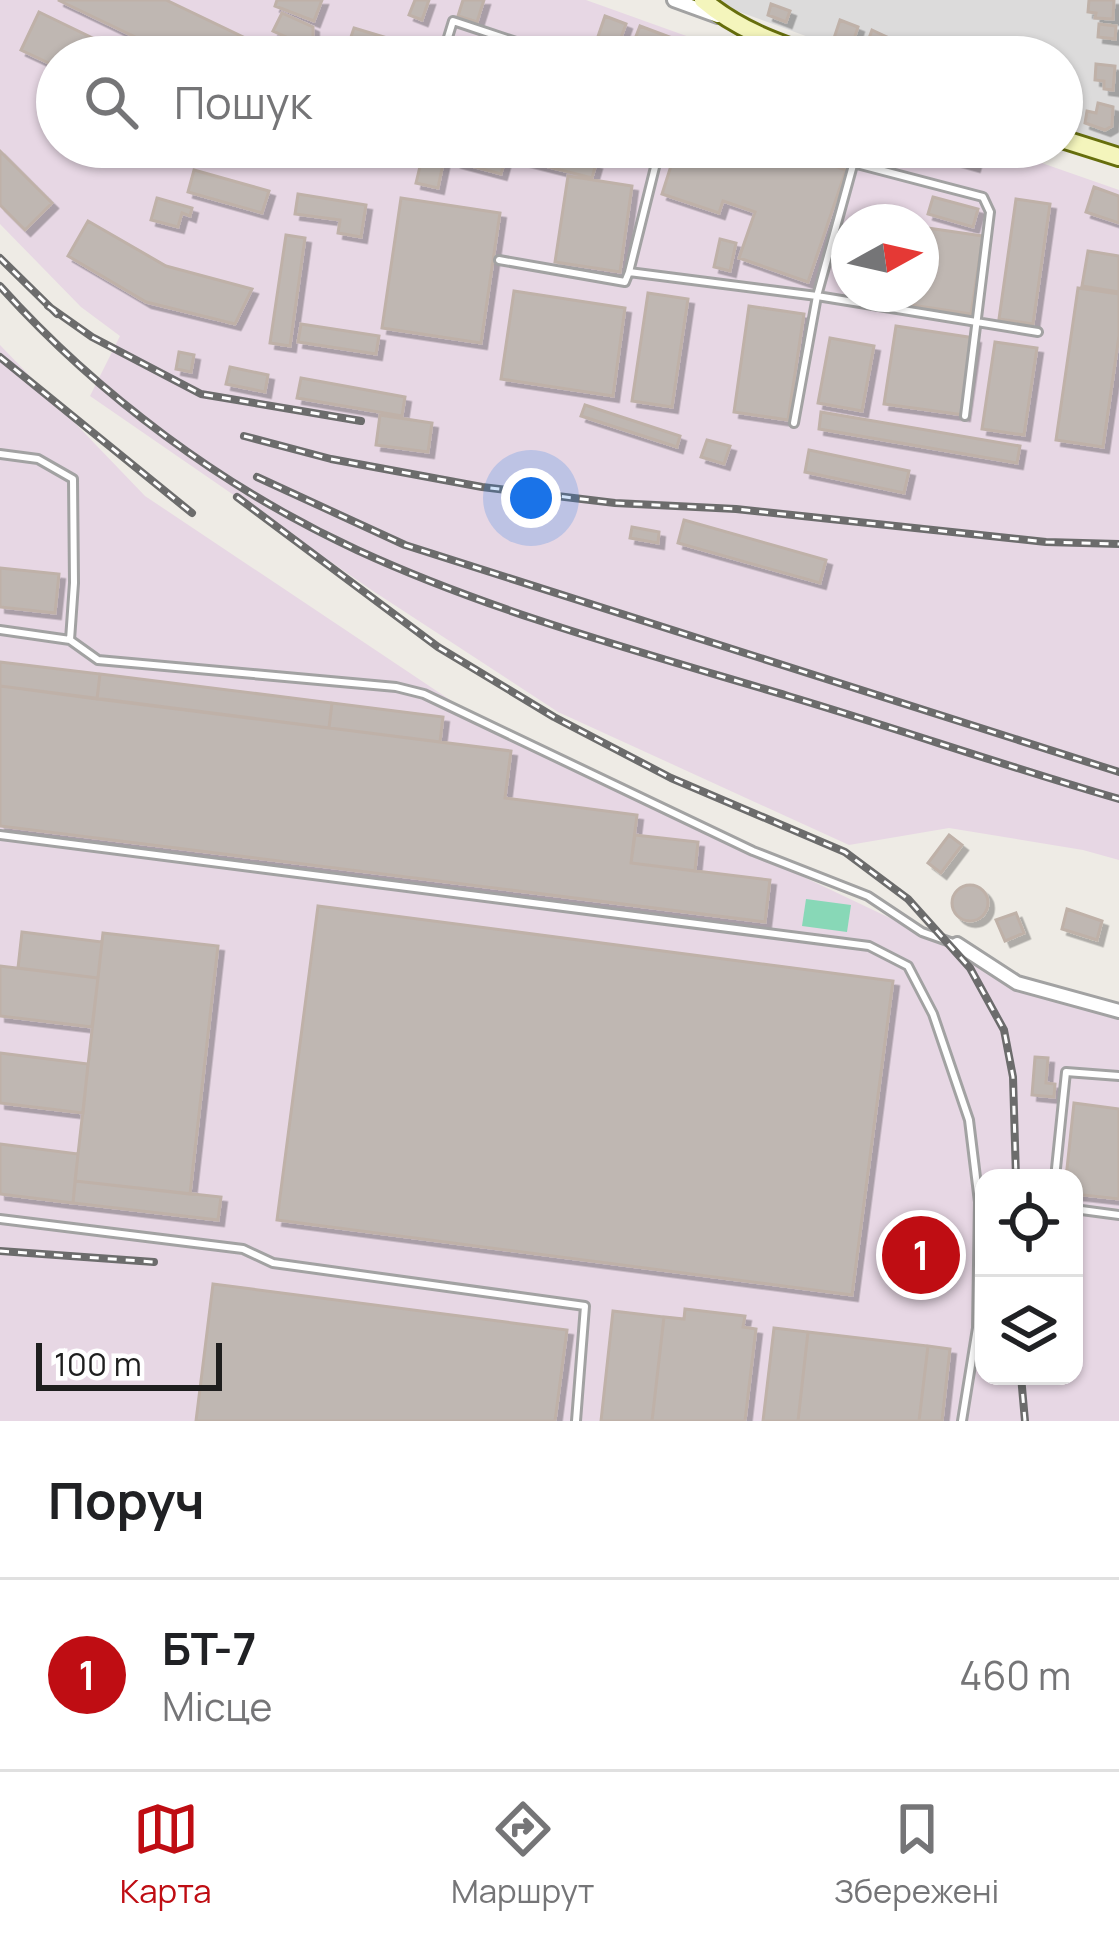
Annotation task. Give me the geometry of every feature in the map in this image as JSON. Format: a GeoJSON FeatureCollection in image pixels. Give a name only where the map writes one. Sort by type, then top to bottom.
{"type":"FeatureCollection","features":[{"type":"Feature","properties":{"kind":"main road"},"geometry":{"type":"LineString","coordinates":[[703,0],[724,18],[761,36]]}},
{"type":"Feature","properties":{"kind":"main road"},"geometry":{"type":"LineString","coordinates":[[1083,146],[1119,158]]}},
{"type":"Feature","properties":{"kind":"street"},"geometry":{"type":"LineString","coordinates":[[674,0],[724,18]]}},
{"type":"Feature","properties":{"kind":"street"},"geometry":{"type":"LineString","coordinates":[[957,944],[1017,982],[1119,1011]]}},
{"type":"Feature","properties":{"kind":"lane"},"geometry":{"type":"LineString","coordinates":[[448,36],[453,21],[494,36]]}},
{"type":"Feature","properties":{"kind":"lane"},"geometry":{"type":"LineString","coordinates":[[499,260],[626,281],[655,168]]}},
{"type":"Feature","properties":{"kind":"lane"},"geometry":{"type":"LineString","coordinates":[[794,423],[817,296],[853,168]]}},
{"type":"Feature","properties":{"kind":"lane"},"geometry":{"type":"LineString","coordinates":[[873,168],[983,197],[990,212],[965,416]]}},
{"type":"Feature","properties":{"kind":"lane"},"geometry":{"type":"LineString","coordinates":[[628,272],[817,296],[1038,332]]}},
{"type":"Feature","properties":{"kind":"lane"},"geometry":{"type":"LineString","coordinates":[[0,454],[38,459],[73,479],[70,640]]}},
{"type":"Feature","properties":{"kind":"lane"},"geometry":{"type":"LineString","coordinates":[[0,630],[70,640],[98,660],[396,687],[424,694],[753,851],[868,896],[928,935],[957,944]]}},
{"type":"Feature","properties":{"kind":"lane"},"geometry":{"type":"LineString","coordinates":[[0,835],[869,946],[908,966],[933,1014],[972,1141],[979,1202],[977,1328],[962,1421]]}},
{"type":"Feature","properties":{"kind":"lane"},"geometry":{"type":"LineString","coordinates":[[1056,1169],[1066,1072],[1119,1076]]}},
{"type":"Feature","properties":{"kind":"lane"},"geometry":{"type":"LineString","coordinates":[[1083,1210],[1119,1215]]}},
{"type":"Feature","properties":{"kind":"lane"},"geometry":{"type":"LineString","coordinates":[[0,1219],[243,1249],[273,1264],[585,1306],[576,1421]]}},
{"type":"Feature","properties":{"kind":"shaded area"},"geometry":{"type":"Polygon","coordinates":[[[0,0],[586,0],[686,36],[36,36],[36,168],[1056,168],[1119,190],[1119,860],[949,828],[849,845],[558,712],[90,396],[120,336],[81,307],[0,224],[0,0]]]}},
{"type":"Feature","properties":{"kind":"shaded area"},"geometry":{"type":"Polygon","coordinates":[[[718,0],[1119,0],[1119,150],[1083,137],[1083,36],[806,36],[718,0]]]}},
{"type":"Feature","properties":{"kind":"shaded area"},"geometry":{"type":"Polygon","coordinates":[[[0,345],[145,496],[498,732],[1046,992],[1119,1011],[1119,1421],[0,1421],[0,345]]]}},
{"type":"Feature","properties":{"kind":"green space"},"geometry":{"type":"Polygon","coordinates":[[[806,899],[851,905],[847,932],[802,926],[806,899]]]}},
{"type":"Feature","properties":{"kind":"building"},"geometry":{"type":"Polygon","coordinates":[[[58,0],[166,0],[241,36],[133,36],[58,0]]]}},
{"type":"Feature","properties":{"kind":"building"},"geometry":{"type":"Polygon","coordinates":[[[277,0],[322,0],[314,21],[275,6],[277,0]]]}},
{"type":"Feature","properties":{"kind":"building"},"geometry":{"type":"Polygon","coordinates":[[[415,0],[429,0],[422,20],[409,15],[415,0]]]}},
{"type":"Feature","properties":{"kind":"building"},"geometry":{"type":"Polygon","coordinates":[[[463,0],[484,0],[477,22],[458,16],[463,0]]]}},
{"type":"Feature","properties":{"kind":"building"},"geometry":{"type":"Polygon","coordinates":[[[1089,0],[1114,0],[1113,19],[1095,18],[1096,13],[1088,12],[1089,0]]]}},
{"type":"Feature","properties":{"kind":"building"},"geometry":{"type":"Polygon","coordinates":[[[771,4],[790,11],[786,22],[768,15],[771,4]]]}},
{"type":"Feature","properties":{"kind":"building"},"geometry":{"type":"Polygon","coordinates":[[[39,12],[89,36],[36,36],[36,57],[21,50],[39,12]]]}},
{"type":"Feature","properties":{"kind":"building"},"geometry":{"type":"Polygon","coordinates":[[[282,13],[313,27],[313,36],[284,36],[273,31],[282,13]]]}},
{"type":"Feature","properties":{"kind":"building"},"geometry":{"type":"Polygon","coordinates":[[[605,16],[626,24],[622,36],[598,36],[605,16]]]}},
{"type":"Feature","properties":{"kind":"building"},"geometry":{"type":"Polygon","coordinates":[[[840,20],[858,27],[855,36],[835,36],[840,20]]]}},
{"type":"Feature","properties":{"kind":"building"},"geometry":{"type":"Polygon","coordinates":[[[1099,24],[1116,26],[1115,39],[1098,37],[1099,24]]]}},
{"type":"Feature","properties":{"kind":"building"},"geometry":{"type":"Polygon","coordinates":[[[640,26],[667,36],[636,36],[640,26]]]}},
{"type":"Feature","properties":{"kind":"building"},"geometry":{"type":"Polygon","coordinates":[[[354,28],[381,36],[351,36],[354,28]]]}},
{"type":"Feature","properties":{"kind":"building"},"geometry":{"type":"Polygon","coordinates":[[[1096,64],[1115,66],[1113,90],[1095,80],[1096,64]]]}},
{"type":"Feature","properties":{"kind":"building"},"geometry":{"type":"Polygon","coordinates":[[[1098,103],[1113,107],[1112,126],[1105,130],[1085,123],[1087,111],[1096,113],[1098,103]]]}},
{"type":"Feature","properties":{"kind":"building"},"geometry":{"type":"Polygon","coordinates":[[[0,151],[52,203],[25,230],[0,205],[0,151]]]}},
{"type":"Feature","properties":{"kind":"building"},"geometry":{"type":"Polygon","coordinates":[[[420,168],[442,168],[438,188],[416,183],[420,168]]]}},
{"type":"Feature","properties":{"kind":"building"},"geometry":{"type":"Polygon","coordinates":[[[553,168],[595,168],[592,178],[553,168]]]}},
{"type":"Feature","properties":{"kind":"building"},"geometry":{"type":"Polygon","coordinates":[[[670,168],[846,170],[808,282],[739,258],[755,212],[723,201],[719,213],[662,194],[670,168]]]}},
{"type":"Feature","properties":{"kind":"building"},"geometry":{"type":"Polygon","coordinates":[[[194,170],[269,191],[262,213],[188,192],[194,170]]]}},
{"type":"Feature","properties":{"kind":"building"},"geometry":{"type":"Polygon","coordinates":[[[568,176],[632,186],[620,272],[555,262],[568,176]]]}},
{"type":"Feature","properties":{"kind":"building"},"geometry":{"type":"Polygon","coordinates":[[[1094,187],[1119,196],[1119,223],[1086,212],[1094,187]]]}},
{"type":"Feature","properties":{"kind":"building"},"geometry":{"type":"Polygon","coordinates":[[[298,194],[366,205],[361,237],[338,233],[340,220],[295,214],[298,194]]]}},
{"type":"Feature","properties":{"kind":"building"},"geometry":{"type":"Polygon","coordinates":[[[933,197],[978,209],[973,227],[939,217],[939,204],[931,204],[933,197]]]}},
{"type":"Feature","properties":{"kind":"building"},"geometry":{"type":"Polygon","coordinates":[[[157,198],[192,208],[190,216],[182,213],[178,227],[151,220],[157,198]]]}},
{"type":"Feature","properties":{"kind":"building"},"geometry":{"type":"Polygon","coordinates":[[[401,198],[500,213],[481,343],[382,328],[401,198]]]}},
{"type":"Feature","properties":{"kind":"building"},"geometry":{"type":"Polygon","coordinates":[[[1016,199],[1050,204],[1033,324],[999,319],[1016,199]]]}},
{"type":"Feature","properties":{"kind":"building"},"geometry":{"type":"Polygon","coordinates":[[[88,221],[166,266],[252,289],[235,324],[146,302],[68,256],[88,221]]]}},
{"type":"Feature","properties":{"kind":"building"},"geometry":{"type":"Polygon","coordinates":[[[939,230],[983,236],[971,314],[939,309],[939,230]]]}},
{"type":"Feature","properties":{"kind":"building"},"geometry":{"type":"Polygon","coordinates":[[[286,235],[305,238],[290,346],[270,343],[286,235]]]}},
{"type":"Feature","properties":{"kind":"building"},"geometry":{"type":"Polygon","coordinates":[[[720,239],[736,243],[730,271],[714,267],[720,239]]]}},
{"type":"Feature","properties":{"kind":"building"},"geometry":{"type":"Polygon","coordinates":[[[1088,251],[1119,256],[1119,292],[1082,286],[1088,251]]]}},
{"type":"Feature","properties":{"kind":"building"},"geometry":{"type":"Polygon","coordinates":[[[1078,288],[1119,294],[1119,336],[1103,447],[1056,440],[1078,288]]]}},
{"type":"Feature","properties":{"kind":"building"},"geometry":{"type":"Polygon","coordinates":[[[514,291],[625,308],[613,396],[501,379],[514,291]]]}},
{"type":"Feature","properties":{"kind":"building"},"geometry":{"type":"Polygon","coordinates":[[[648,293],[688,299],[672,407],[632,401],[648,293]]]}},
{"type":"Feature","properties":{"kind":"building"},"geometry":{"type":"Polygon","coordinates":[[[749,306],[804,314],[788,420],[734,412],[749,306]]]}},
{"type":"Feature","properties":{"kind":"building"},"geometry":{"type":"Polygon","coordinates":[[[301,324],[379,336],[376,354],[298,342],[301,324]]]}},
{"type":"Feature","properties":{"kind":"building"},"geometry":{"type":"Polygon","coordinates":[[[896,326],[975,338],[964,415],[884,404],[896,326]]]}},
{"type":"Feature","properties":{"kind":"building"},"geometry":{"type":"Polygon","coordinates":[[[830,338],[874,346],[862,411],[818,403],[830,338]]]}},
{"type":"Feature","properties":{"kind":"building"},"geometry":{"type":"Polygon","coordinates":[[[995,342],[1037,348],[1024,435],[982,429],[995,342]]]}},
{"type":"Feature","properties":{"kind":"building"},"geometry":{"type":"Polygon","coordinates":[[[179,352],[194,355],[191,372],[176,369],[179,352]]]}},
{"type":"Feature","properties":{"kind":"building"},"geometry":{"type":"Polygon","coordinates":[[[230,367],[268,375],[265,392],[226,384],[230,367]]]}},
{"type":"Feature","properties":{"kind":"building"},"geometry":{"type":"Polygon","coordinates":[[[301,378],[405,397],[402,416],[297,398],[301,378]]]}},
{"type":"Feature","properties":{"kind":"building"},"geometry":{"type":"Polygon","coordinates":[[[585,405],[680,436],[677,447],[581,416],[585,405]]]}},
{"type":"Feature","properties":{"kind":"building"},"geometry":{"type":"Polygon","coordinates":[[[821,412],[1020,446],[1017,463],[819,429],[821,412]]]}},
{"type":"Feature","properties":{"kind":"building"},"geometry":{"type":"Polygon","coordinates":[[[380,415],[432,423],[428,452],[376,445],[380,415]]]}},
{"type":"Feature","properties":{"kind":"building"},"geometry":{"type":"Polygon","coordinates":[[[707,440],[730,446],[724,464],[701,457],[707,440]]]}},
{"type":"Feature","properties":{"kind":"building"},"geometry":{"type":"Polygon","coordinates":[[[809,450],[909,471],[904,493],[805,472],[809,450]]]}},
{"type":"Feature","properties":{"kind":"building"},"geometry":{"type":"Polygon","coordinates":[[[684,520],[826,560],[820,583],[678,543],[684,520]]]}},
{"type":"Feature","properties":{"kind":"building"},"geometry":{"type":"Polygon","coordinates":[[[632,527],[659,532],[658,543],[630,538],[632,527]]]}},
{"type":"Feature","properties":{"kind":"building"},"geometry":{"type":"Polygon","coordinates":[[[0,568],[59,574],[55,613],[0,607],[0,568]]]}},
{"type":"Feature","properties":{"kind":"building"},"geometry":{"type":"Polygon","coordinates":[[[0,662],[100,674],[97,699],[0,686],[0,662]]]}},
{"type":"Feature","properties":{"kind":"building"},"geometry":{"type":"Polygon","coordinates":[[[100,674],[332,703],[329,728],[97,699],[100,674]]]}},
{"type":"Feature","properties":{"kind":"building"},"geometry":{"type":"Polygon","coordinates":[[[0,686],[511,751],[505,798],[637,815],[631,863],[770,880],[765,922],[0,826],[0,686]]]}},
{"type":"Feature","properties":{"kind":"building"},"geometry":{"type":"Polygon","coordinates":[[[332,703],[443,717],[440,742],[329,728],[332,703]]]}},
{"type":"Feature","properties":{"kind":"building"},"geometry":{"type":"Polygon","coordinates":[[[635,835],[698,842],[695,871],[631,863],[635,835]]]}},
{"type":"Feature","properties":{"kind":"building"},"geometry":{"type":"Polygon","coordinates":[[[949,835],[962,845],[941,873],[928,863],[949,835]]]}},
{"type":"Feature","properties":{"kind":"building"},"geometry":{"type":"Polygon","coordinates":[[[970,885],[983,890],[988,903],[983,916],[970,921],[957,916],[952,903],[957,890],[970,885]]]}},
{"type":"Feature","properties":{"kind":"building"},"geometry":{"type":"Polygon","coordinates":[[[318,906],[893,981],[852,1295],[277,1220],[318,906]]]}},
{"type":"Feature","properties":{"kind":"building"},"geometry":{"type":"Polygon","coordinates":[[[1067,909],[1102,921],[1097,940],[1062,929],[1067,909]]]}},
{"type":"Feature","properties":{"kind":"building"},"geometry":{"type":"Polygon","coordinates":[[[1016,913],[1024,933],[1005,941],[996,920],[1016,913]]]}},
{"type":"Feature","properties":{"kind":"building"},"geometry":{"type":"Polygon","coordinates":[[[22,932],[102,942],[98,978],[18,968],[22,932]]]}},
{"type":"Feature","properties":{"kind":"building"},"geometry":{"type":"Polygon","coordinates":[[[103,933],[218,946],[190,1194],[75,1181],[103,933]]]}},
{"type":"Feature","properties":{"kind":"building"},"geometry":{"type":"Polygon","coordinates":[[[0,966],[98,978],[92,1027],[0,1016],[0,966]]]}},
{"type":"Feature","properties":{"kind":"building"},"geometry":{"type":"Polygon","coordinates":[[[0,1053],[88,1064],[83,1113],[0,1103],[0,1053]]]}},
{"type":"Feature","properties":{"kind":"building"},"geometry":{"type":"Polygon","coordinates":[[[1035,1057],[1048,1058],[1046,1083],[1055,1084],[1054,1097],[1032,1095],[1035,1057]]]}},
{"type":"Feature","properties":{"kind":"building"},"geometry":{"type":"Polygon","coordinates":[[[1074,1103],[1119,1109],[1119,1199],[1083,1195],[1083,1169],[1067,1169],[1074,1103]]]}},
{"type":"Feature","properties":{"kind":"building"},"geometry":{"type":"Polygon","coordinates":[[[0,1144],[78,1154],[73,1203],[0,1194],[0,1144]]]}},
{"type":"Feature","properties":{"kind":"building"},"geometry":{"type":"Polygon","coordinates":[[[75,1181],[221,1197],[218,1220],[73,1203],[75,1181]]]}},
{"type":"Feature","properties":{"kind":"building"},"geometry":{"type":"Polygon","coordinates":[[[213,1284],[567,1330],[555,1421],[196,1421],[213,1284]]]}},
{"type":"Feature","properties":{"kind":"building"},"geometry":{"type":"Polygon","coordinates":[[[685,1309],[745,1316],[743,1327],[756,1329],[745,1421],[652,1421],[664,1317],[684,1319],[685,1309]]]}},
{"type":"Feature","properties":{"kind":"building"},"geometry":{"type":"Polygon","coordinates":[[[613,1311],[664,1317],[652,1421],[601,1421],[613,1311]]]}},
{"type":"Feature","properties":{"kind":"building"},"geometry":{"type":"Polygon","coordinates":[[[774,1328],[808,1332],[798,1421],[763,1421],[774,1328]]]}},
{"type":"Feature","properties":{"kind":"building"},"geometry":{"type":"Polygon","coordinates":[[[808,1332],[928,1346],[919,1421],[798,1421],[808,1332]]]}},
{"type":"Feature","properties":{"kind":"building"},"geometry":{"type":"Polygon","coordinates":[[[928,1346],[950,1349],[942,1421],[919,1421],[928,1346]]]}},
{"type":"Feature","properties":{"kind":"railway"},"geometry":{"type":"LineString","coordinates":[[0,258],[57,314]]}},
{"type":"Feature","properties":{"kind":"railway"},"geometry":{"type":"LineString","coordinates":[[0,286],[78,365],[165,436],[258,498],[357,550],[570,630],[1119,799]]}},
{"type":"Feature","properties":{"kind":"railway"},"geometry":{"type":"LineString","coordinates":[[48,306],[92,337],[201,394],[361,421]]}},
{"type":"Feature","properties":{"kind":"railway"},"geometry":{"type":"LineString","coordinates":[[0,357],[192,513]]}},
{"type":"Feature","properties":{"kind":"railway"},"geometry":{"type":"LineString","coordinates":[[244,436],[331,459],[482,487],[1046,542],[1119,544]]}},
{"type":"Feature","properties":{"kind":"railway"},"geometry":{"type":"LineString","coordinates":[[257,477],[405,545],[1119,772]]}},
{"type":"Feature","properties":{"kind":"railway"},"geometry":{"type":"LineString","coordinates":[[237,497],[438,647],[554,717],[671,778],[845,852],[908,899],[970,968],[1004,1030],[1013,1077],[1016,1169]]}},
{"type":"Feature","properties":{"kind":"railway"},"geometry":{"type":"LineString","coordinates":[[0,1251],[154,1262]]}},
{"type":"Feature","properties":{"kind":"railway"},"geometry":{"type":"LineString","coordinates":[[1022,1385],[1025,1421]]}},
{"type":"Feature","properties":{"kind":"place","name":"БТ-7"},"geometry":{"type":"Point","coordinates":[921,1255]}}]}
